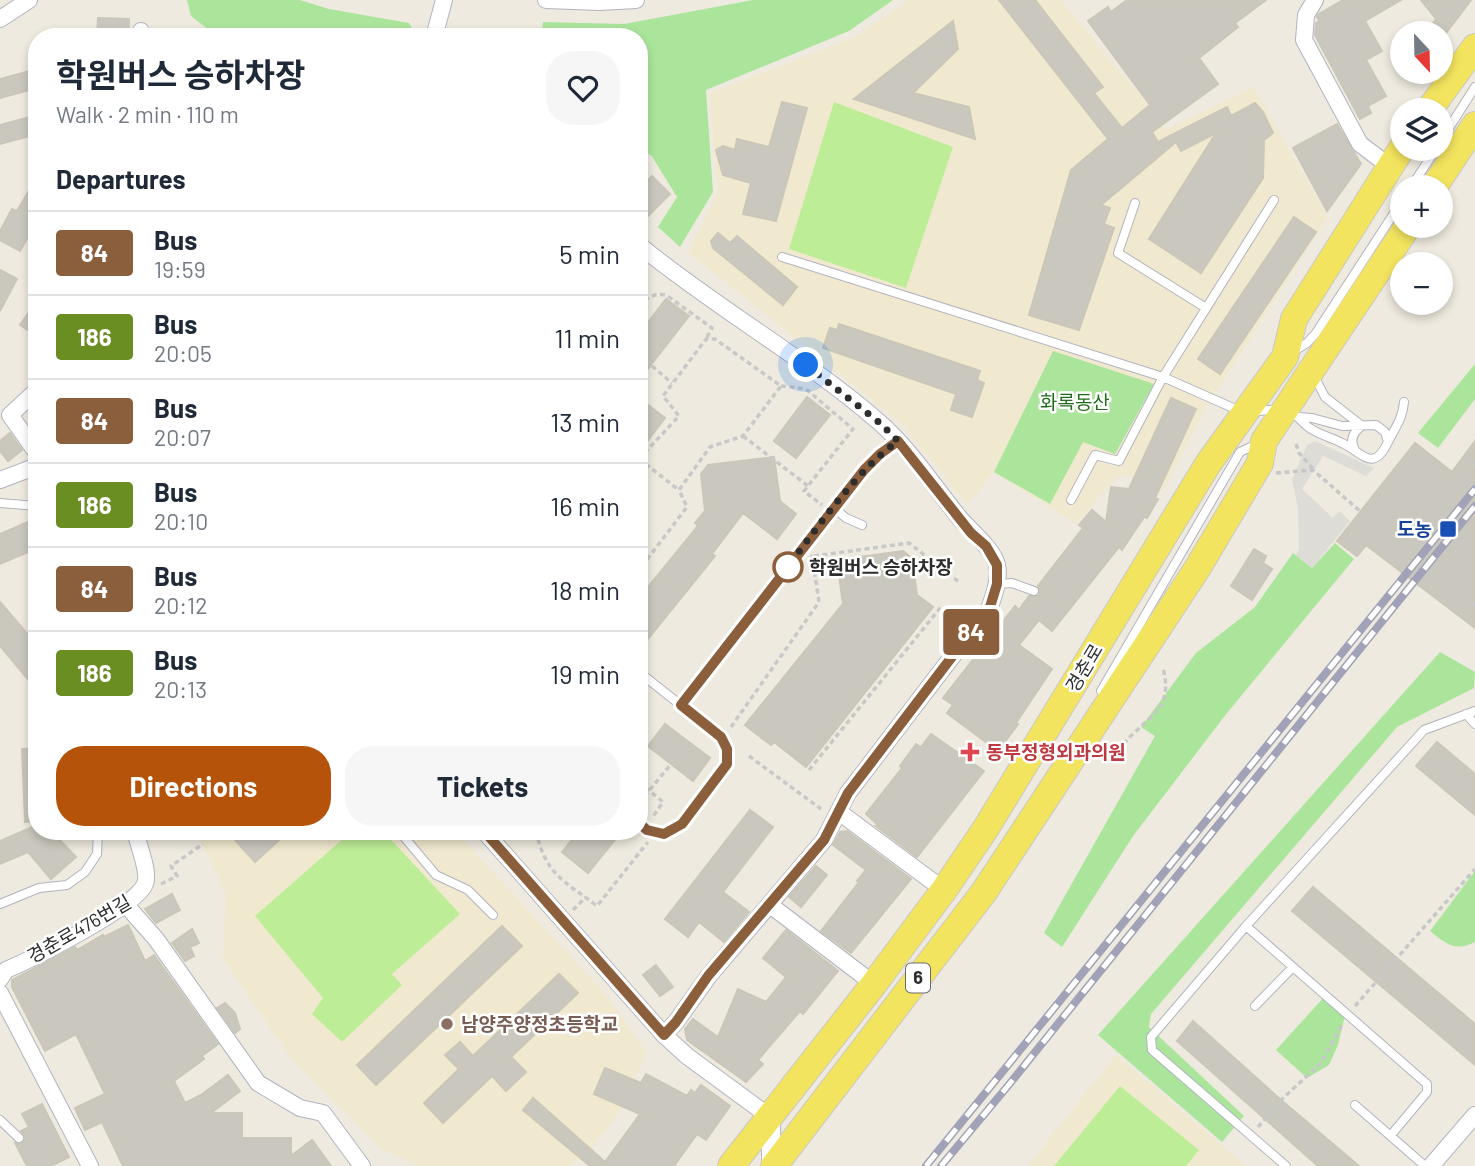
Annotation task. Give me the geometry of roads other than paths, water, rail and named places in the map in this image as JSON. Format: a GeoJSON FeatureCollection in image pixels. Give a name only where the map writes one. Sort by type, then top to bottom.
{"type":"FeatureCollection","features":[{"type":"Feature","properties":{"kind":"main road"},"geometry":{"type":"LineString","coordinates":[[1438,98],[1475,47]]}},
{"type":"Feature","properties":{"kind":"main road"},"geometry":{"type":"LineString","coordinates":[[1442,175],[1475,125]]}},
{"type":"Feature","properties":{"kind":"main road","name":"경춘로"},"geometry":{"type":"LineString","coordinates":[[731,1166],[874,984],[986,828],[1208,464],[1285,357],[1294,319],[1393,161]]}},
{"type":"Feature","properties":{"kind":"main road","name":"경춘로"},"geometry":{"type":"LineString","coordinates":[[773,1166],[984,892],[1197,569],[1259,463],[1264,441],[1292,413],[1311,370],[1400,238]]}},
{"type":"Feature","properties":{"kind":"street"},"geometry":{"type":"LineString","coordinates":[[0,19],[29,0]]}},
{"type":"Feature","properties":{"kind":"street"},"geometry":{"type":"LineString","coordinates":[[436,28],[444,0]]}},
{"type":"Feature","properties":{"kind":"street"},"geometry":{"type":"LineString","coordinates":[[545,0],[636,0]]}},
{"type":"Feature","properties":{"kind":"street"},"geometry":{"type":"LineString","coordinates":[[1315,0],[1306,15],[1304,40],[1360,144],[1390,155]]}},
{"type":"Feature","properties":{"kind":"street"},"geometry":{"type":"LineString","coordinates":[[648,257],[788,351],[880,423],[898,441],[971,533],[986,546],[997,565],[997,584],[990,607],[848,793],[824,840],[708,976],[664,1035]]}},
{"type":"Feature","properties":{"kind":"street"},"geometry":{"type":"LineString","coordinates":[[28,396],[5,410],[28,441]]}},
{"type":"Feature","properties":{"kind":"street"},"geometry":{"type":"LineString","coordinates":[[0,480],[28,469]]}},
{"type":"Feature","properties":{"kind":"street"},"geometry":{"type":"LineString","coordinates":[[839,813],[944,890]]}},
{"type":"Feature","properties":{"kind":"street","name":"경춘로476번길"},"geometry":{"type":"LineString","coordinates":[[0,979],[6,970],[127,905],[141,892],[146,882],[146,871],[137,840]]}},
{"type":"Feature","properties":{"kind":"street"},"geometry":{"type":"LineString","coordinates":[[492,840],[664,1035],[687,1056],[770,1117],[773,1166]]}},
{"type":"Feature","properties":{"kind":"street"},"geometry":{"type":"LineString","coordinates":[[127,905],[156,939],[258,1083],[300,1108],[323,1113],[362,1166]]}},
{"type":"Feature","properties":{"kind":"street"},"geometry":{"type":"LineString","coordinates":[[770,905],[874,984]]}},
{"type":"Feature","properties":{"kind":"street"},"geometry":{"type":"LineString","coordinates":[[0,993],[90,1166]]}},
{"type":"Feature","properties":{"kind":"street"},"geometry":{"type":"LineString","coordinates":[[1428,1166],[1475,1115]]}},
{"type":"Feature","properties":{"kind":"lane"},"geometry":{"type":"LineString","coordinates":[[1453,121],[1475,86]]}},
{"type":"Feature","properties":{"kind":"lane"},"geometry":{"type":"LineString","coordinates":[[1071,500],[1095,455],[1119,461],[1163,377],[1274,200]]}},
{"type":"Feature","properties":{"kind":"lane"},"geometry":{"type":"LineString","coordinates":[[1136,204],[1118,253],[1206,308]]}},
{"type":"Feature","properties":{"kind":"lane"},"geometry":{"type":"LineString","coordinates":[[1285,357],[1307,343],[1315,333],[1390,219]]}},
{"type":"Feature","properties":{"kind":"lane"},"geometry":{"type":"LineString","coordinates":[[782,257],[1163,377],[1243,413],[1292,413],[1342,426],[1371,424],[1381,428],[1388,442]]}},
{"type":"Feature","properties":{"kind":"lane"},"geometry":{"type":"LineString","coordinates":[[1311,370],[1325,397],[1362,426]]}},
{"type":"Feature","properties":{"kind":"lane"},"geometry":{"type":"LineString","coordinates":[[1362,426],[1353,435],[1352,441],[1360,456],[1372,459],[1383,453],[1399,424],[1404,402]]}},
{"type":"Feature","properties":{"kind":"lane"},"geometry":{"type":"LineString","coordinates":[[1292,413],[1308,427],[1355,450]]}},
{"type":"Feature","properties":{"kind":"lane"},"geometry":{"type":"LineString","coordinates":[[681,705],[864,470],[898,441]]}},
{"type":"Feature","properties":{"kind":"lane"},"geometry":{"type":"LineString","coordinates":[[1097,698],[1240,452],[1264,441]]}},
{"type":"Feature","properties":{"kind":"lane"},"geometry":{"type":"LineString","coordinates":[[0,503],[28,505]]}},
{"type":"Feature","properties":{"kind":"lane"},"geometry":{"type":"LineString","coordinates":[[834,508],[846,518],[862,525]]}},
{"type":"Feature","properties":{"kind":"lane"},"geometry":{"type":"LineString","coordinates":[[997,584],[1012,583],[1034,591]]}},
{"type":"Feature","properties":{"kind":"lane"},"geometry":{"type":"LineString","coordinates":[[648,679],[721,737],[727,749],[727,764],[682,824],[664,834],[648,830]]}},
{"type":"Feature","properties":{"kind":"lane"},"geometry":{"type":"LineString","coordinates":[[1286,1166],[1153,1050],[1151,1037],[1246,926],[1424,730],[1471,712],[1475,724]]}},
{"type":"Feature","properties":{"kind":"lane"},"geometry":{"type":"LineString","coordinates":[[1054,784],[1084,722]]}},
{"type":"Feature","properties":{"kind":"lane"},"geometry":{"type":"LineString","coordinates":[[0,904],[39,888],[67,885],[85,872],[97,854],[98,840]]}},
{"type":"Feature","properties":{"kind":"lane"},"geometry":{"type":"LineString","coordinates":[[407,840],[436,875],[468,890],[492,915]]}},
{"type":"Feature","properties":{"kind":"lane"},"geometry":{"type":"LineString","coordinates":[[1246,926],[1427,1084],[1427,1092],[1391,1135]]}},
{"type":"Feature","properties":{"kind":"lane"},"geometry":{"type":"LineString","coordinates":[[1255,1006],[1293,967]]}},
{"type":"Feature","properties":{"kind":"lane"},"geometry":{"type":"LineString","coordinates":[[1355,1105],[1428,1166]]}},
{"type":"Feature","properties":{"kind":"lane"},"geometry":{"type":"LineString","coordinates":[[0,1120],[19,1138]]}},
{"type":"Feature","properties":{"kind":"railway"},"geometry":{"type":"LineString","coordinates":[[926,1166],[1475,489]]}},
{"type":"Feature","properties":{"kind":"railway"},"geometry":{"type":"LineString","coordinates":[[941,1166],[1475,506]]}},
{"type":"Feature","properties":{"kind":"place","name":"도농"},"geometry":{"type":"Point","coordinates":[1448,529]}},
{"type":"Feature","properties":{"kind":"place","name":"학원버스 승하차장"},"geometry":{"type":"Point","coordinates":[788,567]}},
{"type":"Feature","properties":{"kind":"place","name":"동부정형외과의원"},"geometry":{"type":"Point","coordinates":[970,752]}},
{"type":"Feature","properties":{"kind":"place","name":"남양주양정초등학교"},"geometry":{"type":"Point","coordinates":[447,1024]}},
{"type":"Feature","properties":{"kind":"park label","name":"화록동산"},"geometry":{"type":"Point","coordinates":[1075,402]}}]}
